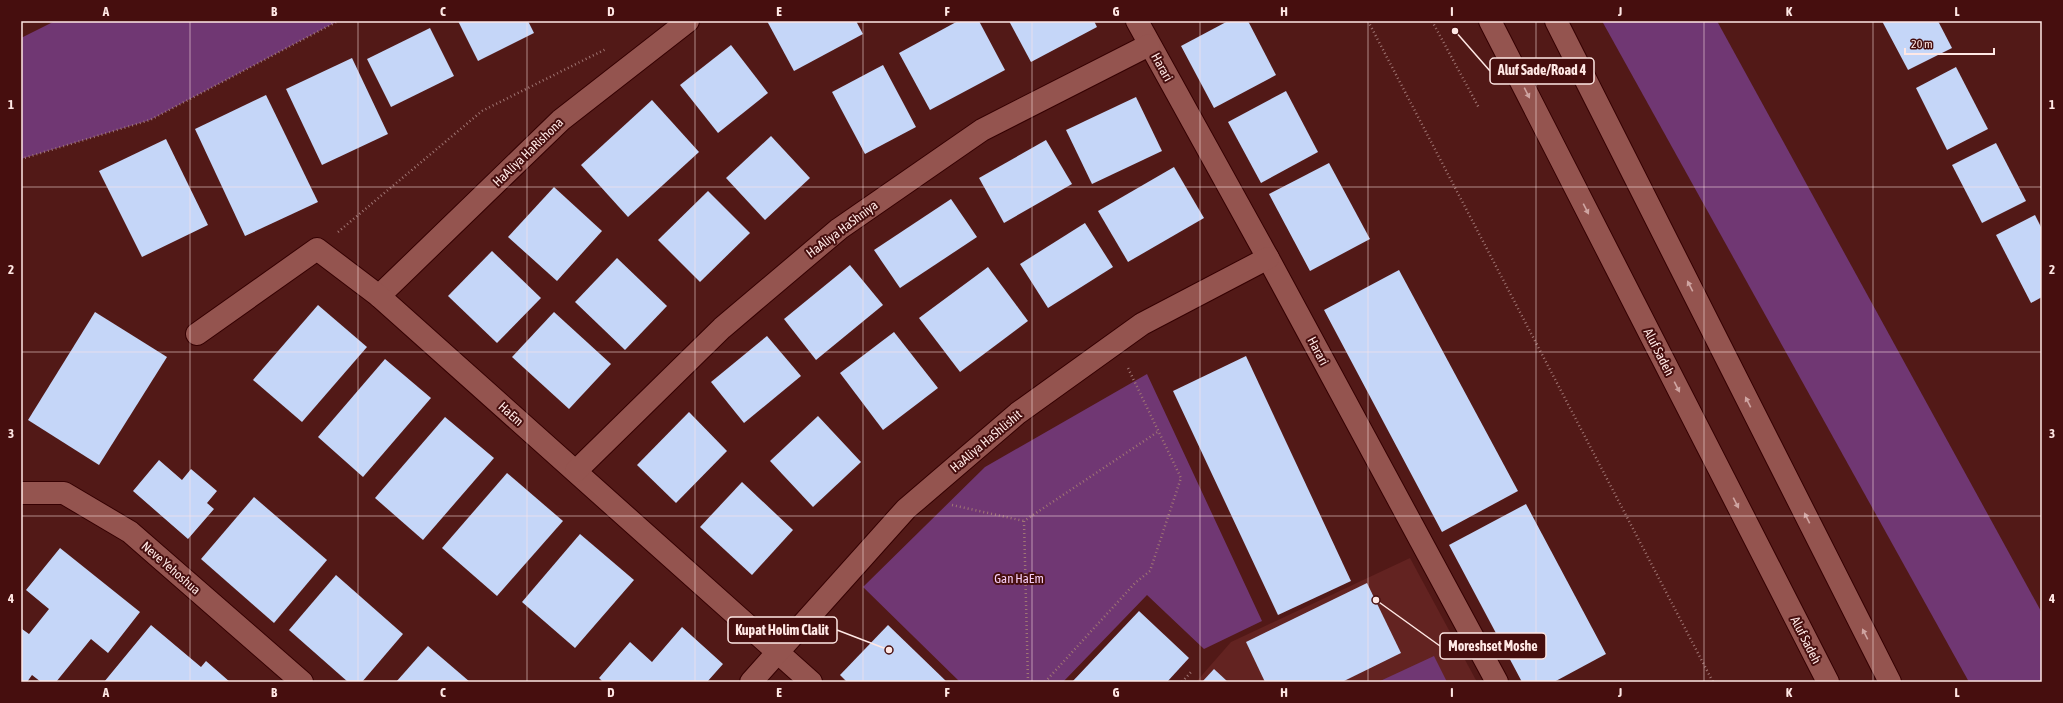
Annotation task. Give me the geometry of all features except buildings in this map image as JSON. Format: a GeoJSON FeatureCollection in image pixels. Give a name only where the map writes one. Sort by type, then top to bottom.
{"type":"FeatureCollection","features":[{"type":"Feature","properties":{"kind":"street","name":"HaAliya HaRishona"},"geometry":{"type":"LineString","coordinates":[[379,296],[561,120],[688,21]]}},
{"type":"Feature","properties":{"kind":"street","name":"Harari"},"geometry":{"type":"LineString","coordinates":[[1137,21],[1268,258],[1497,682]]}},
{"type":"Feature","properties":{"kind":"street","name":"Aluf Sadeh"},"geometry":{"type":"LineString","coordinates":[[1490,21],[1828,682]]}},
{"type":"Feature","properties":{"kind":"street"},"geometry":{"type":"LineString","coordinates":[[1556,21],[1888,678]]}},
{"type":"Feature","properties":{"kind":"street","name":"HaAliya HaShniya"},"geometry":{"type":"LineString","coordinates":[[576,471],[722,328],[839,228],[982,130],[1149,45]]}},
{"type":"Feature","properties":{"kind":"street","name":"HaEm"},"geometry":{"type":"LineString","coordinates":[[318,249],[379,296],[811,682]]}},
{"type":"Feature","properties":{"kind":"street"},"geometry":{"type":"LineString","coordinates":[[197,334],[318,249]]}},
{"type":"Feature","properties":{"kind":"street","name":"HaAliya HaShlishit"},"geometry":{"type":"LineString","coordinates":[[751,682],[901,515],[1018,414],[1142,324],[1268,258]]}},
{"type":"Feature","properties":{"kind":"street","name":"Neve Yehoshua"},"geometry":{"type":"LineString","coordinates":[[21,493],[64,493],[130,532],[302,682]]}},
{"type":"Feature","properties":{"kind":"street"},"geometry":{"type":"LineString","coordinates":[[1782,592],[1824,682]]}},
{"type":"Feature","properties":{"kind":"path"},"geometry":{"type":"LineString","coordinates":[[21,159],[150,120],[338,21]]}},
{"type":"Feature","properties":{"kind":"path"},"geometry":{"type":"LineString","coordinates":[[1368,21],[1713,682]]}},
{"type":"Feature","properties":{"kind":"path"},"geometry":{"type":"LineString","coordinates":[[1432,21],[1479,108]]}},
{"type":"Feature","properties":{"kind":"path"},"geometry":{"type":"LineString","coordinates":[[318,249],[482,111],[607,49]]}},
{"type":"Feature","properties":{"kind":"path"},"geometry":{"type":"LineString","coordinates":[[1045,682],[1135,583],[1150,571],[1181,478],[1116,343]]}},
{"type":"Feature","properties":{"kind":"path"},"geometry":{"type":"LineString","coordinates":[[919,498],[1024,521],[1158,432]]}},
{"type":"Feature","properties":{"kind":"path"},"geometry":{"type":"LineString","coordinates":[[1024,521],[1028,682]]}},
{"type":"Feature","properties":{"kind":"path"},"geometry":{"type":"LineString","coordinates":[[1182,682],[1190,672]]}},
{"type":"Feature","properties":{"kind":"shaded area"},"geometry":{"type":"Polygon","coordinates":[[[1410,558],[1477,682],[1196,682],[1231,642],[1410,558]]]}},
{"type":"Feature","properties":{"kind":"green space"},"geometry":{"type":"Polygon","coordinates":[[[55,21],[338,21],[150,120],[21,159],[21,38],[55,21]]]}},
{"type":"Feature","properties":{"kind":"green space"},"geometry":{"type":"Polygon","coordinates":[[[1602,21],[1717,21],[2042,613],[2042,682],[1969,682],[1602,21]]]}},
{"type":"Feature","properties":{"kind":"green space","name":"Gan HaEm"},"geometry":{"type":"Polygon","coordinates":[[[1147,374],[1262,621],[1204,649],[1147,595],[1063,682],[960,682],[863,587],[985,467],[1147,374]]]}},
{"type":"Feature","properties":{"kind":"green space"},"geometry":{"type":"Polygon","coordinates":[[[1434,656],[1447,682],[1378,682],[1434,656]]]}},
{"type":"Feature","properties":{"kind":"place","name":"Aluf Sade/Road 4"},"geometry":{"type":"Point","coordinates":[1455,31]}},
{"type":"Feature","properties":{"kind":"place","name":"Moreshset Moshe"},"geometry":{"type":"Point","coordinates":[1376,600]}},
{"type":"Feature","properties":{"kind":"place","name":"Kupat Holim Clalit"},"geometry":{"type":"Point","coordinates":[889,650]}}]}
